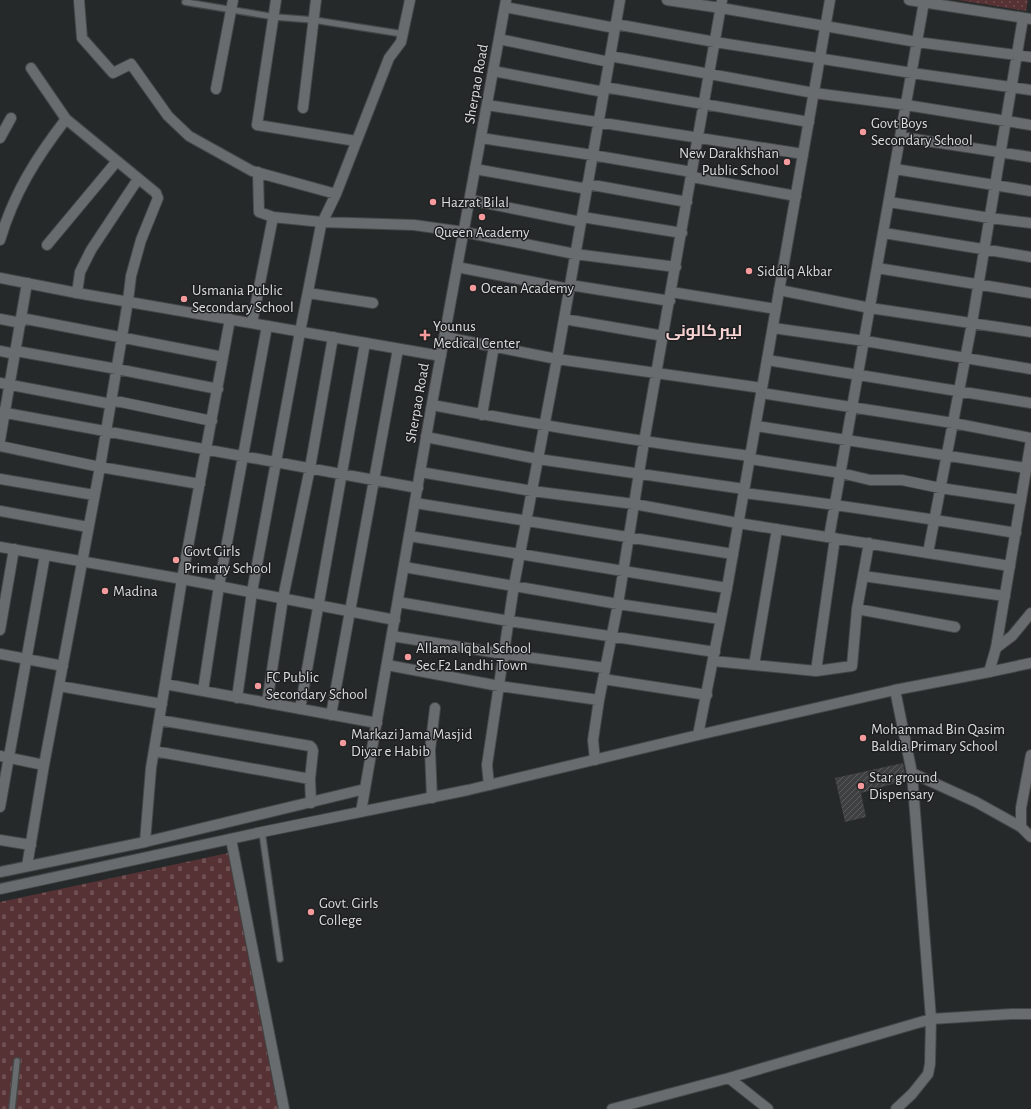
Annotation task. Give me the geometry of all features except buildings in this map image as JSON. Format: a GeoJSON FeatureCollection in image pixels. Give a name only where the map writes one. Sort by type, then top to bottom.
{"type":"FeatureCollection","features":[{"type":"Feature","properties":{"kind":"street"},"geometry":{"type":"LineString","coordinates":[[79,0],[82,38],[113,73],[131,64],[168,116],[189,136],[252,171],[336,194]]}},
{"type":"Feature","properties":{"kind":"street"},"geometry":{"type":"LineString","coordinates":[[276,0],[275,17],[258,125],[356,141]]}},
{"type":"Feature","properties":{"kind":"street"},"geometry":{"type":"LineString","coordinates":[[303,108],[316,0]]}},
{"type":"Feature","properties":{"kind":"street"},"geometry":{"type":"LineString","coordinates":[[237,698],[252,592],[322,222],[336,194],[389,58],[402,42],[410,0]]}},
{"type":"Feature","properties":{"kind":"street"},"geometry":{"type":"LineString","coordinates":[[489,785],[487,766],[514,585],[557,359],[620,0]]}},
{"type":"Feature","properties":{"kind":"street"},"geometry":{"type":"LineString","coordinates":[[667,0],[721,4],[917,42],[1031,57]]}},
{"type":"Feature","properties":{"kind":"street"},"geometry":{"type":"LineString","coordinates":[[698,735],[707,695],[720,619],[728,588],[738,523],[830,0]]}},
{"type":"Feature","properties":{"kind":"street"},"geometry":{"type":"LineString","coordinates":[[909,0],[1027,18],[1017,55],[979,284],[928,552]]}},
{"type":"Feature","properties":{"kind":"street"},"geometry":{"type":"LineString","coordinates":[[816,671],[835,504],[865,342],[924,2]]}},
{"type":"Feature","properties":{"kind":"street"},"geometry":{"type":"LineString","coordinates":[[506,4],[615,26],[912,73],[1012,86],[1031,90]]}},
{"type":"Feature","properties":{"kind":"street","name":"Sherpao Road"},"geometry":{"type":"LineString","coordinates":[[361,812],[426,438],[506,4]]}},
{"type":"Feature","properties":{"kind":"street"},"geometry":{"type":"LineString","coordinates":[[595,760],[593,740],[599,700],[624,571],[628,537],[644,442],[664,336],[721,4]]}},
{"type":"Feature","properties":{"kind":"street"},"geometry":{"type":"LineString","coordinates":[[216,89],[232,5]]}},
{"type":"Feature","properties":{"kind":"street"},"geometry":{"type":"LineString","coordinates":[[499,39],[814,93],[906,105],[1031,125]]}},
{"type":"Feature","properties":{"kind":"street"},"geometry":{"type":"LineString","coordinates":[[27,866],[44,766],[100,467],[131,276],[141,240],[158,198],[156,193],[66,119],[31,68]]}},
{"type":"Feature","properties":{"kind":"street"},"geometry":{"type":"LineString","coordinates":[[493,71],[809,122]]}},
{"type":"Feature","properties":{"kind":"street"},"geometry":{"type":"LineString","coordinates":[[487,105],[803,154]]}},
{"type":"Feature","properties":{"kind":"street"},"geometry":{"type":"LineString","coordinates":[[0,138],[11,118]]}},
{"type":"Feature","properties":{"kind":"street"},"geometry":{"type":"LineString","coordinates":[[0,240],[6,219],[23,182],[43,149],[66,119]]}},
{"type":"Feature","properties":{"kind":"street"},"geometry":{"type":"LineString","coordinates":[[901,137],[1031,157]]}},
{"type":"Feature","properties":{"kind":"street"},"geometry":{"type":"LineString","coordinates":[[481,138],[592,155],[796,196]]}},
{"type":"Feature","properties":{"kind":"street"},"geometry":{"type":"LineString","coordinates":[[47,245],[117,161]]}},
{"type":"Feature","properties":{"kind":"street"},"geometry":{"type":"LineString","coordinates":[[475,168],[687,202]]}},
{"type":"Feature","properties":{"kind":"street"},"geometry":{"type":"LineString","coordinates":[[895,169],[1031,190]]}},
{"type":"Feature","properties":{"kind":"street"},"geometry":{"type":"LineString","coordinates":[[258,172],[259,212],[273,217],[322,222],[414,225],[464,232],[575,254],[676,267]]}},
{"type":"Feature","properties":{"kind":"street"},"geometry":{"type":"LineString","coordinates":[[77,292],[80,272],[91,250],[138,179]]}},
{"type":"Feature","properties":{"kind":"street"},"geometry":{"type":"LineString","coordinates":[[470,200],[581,219],[682,233]]}},
{"type":"Feature","properties":{"kind":"street"},"geometry":{"type":"LineString","coordinates":[[889,202],[990,218],[1031,222]]}},
{"type":"Feature","properties":{"kind":"street"},"geometry":{"type":"LineString","coordinates":[[252,323],[273,217]]}},
{"type":"Feature","properties":{"kind":"street"},"geometry":{"type":"LineString","coordinates":[[884,233],[1031,257]]}},
{"type":"Feature","properties":{"kind":"street"},"geometry":{"type":"LineString","coordinates":[[457,267],[569,287],[670,296],[776,309]]}},
{"type":"Feature","properties":{"kind":"street"},"geometry":{"type":"LineString","coordinates":[[878,268],[1031,293]]}},
{"type":"Feature","properties":{"kind":"street"},"geometry":{"type":"LineString","coordinates":[[0,278],[441,356]]}},
{"type":"Feature","properties":{"kind":"street"},"geometry":{"type":"LineString","coordinates":[[0,440],[5,384],[15,352],[27,283]]}},
{"type":"Feature","properties":{"kind":"street"},"geometry":{"type":"LineString","coordinates":[[779,290],[870,308],[1031,332]]}},
{"type":"Feature","properties":{"kind":"street"},"geometry":{"type":"LineString","coordinates":[[308,292],[373,303]]}},
{"type":"Feature","properties":{"kind":"street"},"geometry":{"type":"LineString","coordinates":[[0,319],[21,321],[122,338],[223,357]]}},
{"type":"Feature","properties":{"kind":"street"},"geometry":{"type":"LineString","coordinates":[[145,842],[154,751],[159,720],[182,579],[230,319]]}},
{"type":"Feature","properties":{"kind":"street"},"geometry":{"type":"LineString","coordinates":[[564,319],[664,336]]}},
{"type":"Feature","properties":{"kind":"street"},"geometry":{"type":"LineString","coordinates":[[203,691],[219,586],[267,326]]}},
{"type":"Feature","properties":{"kind":"street"},"geometry":{"type":"LineString","coordinates":[[773,328],[1031,369]]}},
{"type":"Feature","properties":{"kind":"street"},"geometry":{"type":"LineString","coordinates":[[267,703],[283,598],[310,468],[333,337]]}},
{"type":"Feature","properties":{"kind":"street"},"geometry":{"type":"LineString","coordinates":[[445,337],[557,359],[762,390],[853,407],[953,423],[1031,439],[996,648],[989,672]]}},
{"type":"Feature","properties":{"kind":"street"},"geometry":{"type":"LineString","coordinates":[[300,709],[365,343]]}},
{"type":"Feature","properties":{"kind":"street"},"geometry":{"type":"LineString","coordinates":[[482,415],[494,346]]}},
{"type":"Feature","properties":{"kind":"street"},"geometry":{"type":"LineString","coordinates":[[331,715],[398,349]]}},
{"type":"Feature","properties":{"kind":"street"},"geometry":{"type":"LineString","coordinates":[[0,350],[117,369],[218,388]]}},
{"type":"Feature","properties":{"kind":"street"},"geometry":{"type":"LineString","coordinates":[[767,360],[1031,403]]}},
{"type":"Feature","properties":{"kind":"street"},"geometry":{"type":"LineString","coordinates":[[5,384],[212,421]]}},
{"type":"Feature","properties":{"kind":"street"},"geometry":{"type":"LineString","coordinates":[[432,405],[544,426],[750,457],[841,473],[870,480],[902,480],[940,488],[1021,500]]}},
{"type":"Feature","properties":{"kind":"street"},"geometry":{"type":"LineString","coordinates":[[3,413],[418,488]]}},
{"type":"Feature","properties":{"kind":"street"},"geometry":{"type":"LineString","coordinates":[[756,426],[1026,468]]}},
{"type":"Feature","properties":{"kind":"street"},"geometry":{"type":"LineString","coordinates":[[426,438],[538,459],[934,519],[1016,534]]}},
{"type":"Feature","properties":{"kind":"street"},"geometry":{"type":"LineString","coordinates":[[0,446],[100,467],[200,484]]}},
{"type":"Feature","properties":{"kind":"street"},"geometry":{"type":"LineString","coordinates":[[420,472],[532,491],[634,504],[738,523],[1010,566]]}},
{"type":"Feature","properties":{"kind":"street"},"geometry":{"type":"LineString","coordinates":[[0,479],[94,495]]}},
{"type":"Feature","properties":{"kind":"street"},"geometry":{"type":"LineString","coordinates":[[415,503],[733,554]]}},
{"type":"Feature","properties":{"kind":"street"},"geometry":{"type":"LineString","coordinates":[[0,511],[88,527]]}},
{"type":"Feature","properties":{"kind":"street"},"geometry":{"type":"LineString","coordinates":[[754,665],[777,529]]}},
{"type":"Feature","properties":{"kind":"street"},"geometry":{"type":"LineString","coordinates":[[409,536],[728,588]]}},
{"type":"Feature","properties":{"kind":"street"},"geometry":{"type":"LineString","coordinates":[[398,602],[509,621],[612,636],[754,665],[816,671],[852,666],[857,609],[869,543]]}},
{"type":"Feature","properties":{"kind":"street"},"geometry":{"type":"LineString","coordinates":[[0,547],[182,579],[395,620]]}},
{"type":"Feature","properties":{"kind":"street"},"geometry":{"type":"LineString","coordinates":[[0,630],[14,549]]}},
{"type":"Feature","properties":{"kind":"street"},"geometry":{"type":"LineString","coordinates":[[0,807],[5,757],[27,659],[45,555]]}},
{"type":"Feature","properties":{"kind":"street"},"geometry":{"type":"LineString","coordinates":[[404,567],[618,604],[720,619]]}},
{"type":"Feature","properties":{"kind":"street"},"geometry":{"type":"LineString","coordinates":[[863,576],[1005,596]]}},
{"type":"Feature","properties":{"kind":"street"},"geometry":{"type":"LineString","coordinates":[[857,609],[955,627]]}},
{"type":"Feature","properties":{"kind":"street"},"geometry":{"type":"LineString","coordinates":[[996,648],[1012,636],[1031,613]]}},
{"type":"Feature","properties":{"kind":"street"},"geometry":{"type":"LineString","coordinates":[[392,636],[605,668]]}},
{"type":"Feature","properties":{"kind":"street"},"geometry":{"type":"LineString","coordinates":[[0,654],[63,666]]}},
{"type":"Feature","properties":{"kind":"street"},"geometry":{"type":"LineString","coordinates":[[0,889],[262,832],[432,798],[895,690],[1031,663]]}},
{"type":"Feature","properties":{"kind":"street"},"geometry":{"type":"LineString","coordinates":[[387,665],[499,686],[599,700]]}},
{"type":"Feature","properties":{"kind":"street"},"geometry":{"type":"LineString","coordinates":[[603,679],[707,695]]}},
{"type":"Feature","properties":{"kind":"street"},"geometry":{"type":"LineString","coordinates":[[165,684],[377,723]]}},
{"type":"Feature","properties":{"kind":"street"},"geometry":{"type":"LineString","coordinates":[[59,686],[162,704]]}},
{"type":"Feature","properties":{"kind":"street"},"geometry":{"type":"LineString","coordinates":[[895,690],[912,773],[931,1019],[931,1059],[928,1074],[912,1094],[896,1109]]}},
{"type":"Feature","properties":{"kind":"street"},"geometry":{"type":"LineString","coordinates":[[432,798],[430,750],[435,708]]}},
{"type":"Feature","properties":{"kind":"street"},"geometry":{"type":"LineString","coordinates":[[159,720],[310,746],[313,751],[310,779],[311,803]]}},
{"type":"Feature","properties":{"kind":"street"},"geometry":{"type":"LineString","coordinates":[[154,751],[310,779]]}},
{"type":"Feature","properties":{"kind":"street"},"geometry":{"type":"LineString","coordinates":[[1021,827],[1022,808],[1031,755]]}},
{"type":"Feature","properties":{"kind":"street"},"geometry":{"type":"LineString","coordinates":[[5,757],[44,766]]}},
{"type":"Feature","properties":{"kind":"street"},"geometry":{"type":"LineString","coordinates":[[912,773],[976,802],[1021,827],[1031,837]]}},
{"type":"Feature","properties":{"kind":"street"},"geometry":{"type":"LineString","coordinates":[[0,872],[145,842],[365,789]]}},
{"type":"Feature","properties":{"kind":"street"},"geometry":{"type":"LineString","coordinates":[[231,839],[284,1109]]}},
{"type":"Feature","properties":{"kind":"street"},"geometry":{"type":"LineString","coordinates":[[0,840],[31,845]]}},
{"type":"Feature","properties":{"kind":"street"},"geometry":{"type":"LineString","coordinates":[[618,1108],[729,1078],[931,1019],[1031,1014]]}},
{"type":"Feature","properties":{"kind":"street"},"geometry":{"type":"LineString","coordinates":[[729,1078],[768,1109]]}},
{"type":"Feature","properties":{"kind":"lane"},"geometry":{"type":"LineString","coordinates":[[186,0],[185,2],[232,5],[275,17],[314,20],[403,34]]}},
{"type":"Feature","properties":{"kind":"lane"},"geometry":{"type":"LineString","coordinates":[[262,832],[280,959]]}},
{"type":"Feature","properties":{"kind":"lane"},"geometry":{"type":"LineString","coordinates":[[12,1109],[18,1061]]}},
{"type":"Feature","properties":{"kind":"green space"},"geometry":{"type":"Polygon","coordinates":[[[958,0],[1028,0],[1026,11],[958,0]]]}},
{"type":"Feature","properties":{"kind":"green space"},"geometry":{"type":"Polygon","coordinates":[[[228,853],[278,1109],[0,1109],[0,902],[228,853]]]}},
{"type":"Feature","properties":{"kind":"place","name":"Govt Boys Secondary School"},"geometry":{"type":"Point","coordinates":[863,132]}},
{"type":"Feature","properties":{"kind":"place","name":"New Darakhshan Public School"},"geometry":{"type":"Point","coordinates":[787,162]}},
{"type":"Feature","properties":{"kind":"place","name":"Hazrat Bilal"},"geometry":{"type":"Point","coordinates":[433,202]}},
{"type":"Feature","properties":{"kind":"place","name":"Queen Academy"},"geometry":{"type":"Point","coordinates":[482,217]}},
{"type":"Feature","properties":{"kind":"place","name":"Siddiq Akbar"},"geometry":{"type":"Point","coordinates":[749,271]}},
{"type":"Feature","properties":{"kind":"place","name":"Ocean Academy"},"geometry":{"type":"Point","coordinates":[473,288]}},
{"type":"Feature","properties":{"kind":"place","name":"Usmania Public Secondary School"},"geometry":{"type":"Point","coordinates":[184,299]}},
{"type":"Feature","properties":{"kind":"place","name":"Younus Medical Center"},"geometry":{"type":"Point","coordinates":[425,335]}},
{"type":"Feature","properties":{"kind":"place","name":"Govt Girls Primary School"},"geometry":{"type":"Point","coordinates":[176,560]}},
{"type":"Feature","properties":{"kind":"place","name":"Madina"},"geometry":{"type":"Point","coordinates":[105,591]}},
{"type":"Feature","properties":{"kind":"place","name":"Allama Iqbal School Sec F2 Landhi Town"},"geometry":{"type":"Point","coordinates":[408,657]}},
{"type":"Feature","properties":{"kind":"place","name":"FC Public Secondary School"},"geometry":{"type":"Point","coordinates":[258,686]}},
{"type":"Feature","properties":{"kind":"place","name":"Mohammad Bin Qasim Baldia Primary School"},"geometry":{"type":"Point","coordinates":[863,738]}},
{"type":"Feature","properties":{"kind":"place","name":"Markazi Jama Masjid Diyar e Habib"},"geometry":{"type":"Point","coordinates":[343,743]}},
{"type":"Feature","properties":{"kind":"place","name":"Star ground Dispensary"},"geometry":{"type":"Point","coordinates":[861,786]}},
{"type":"Feature","properties":{"kind":"place","name":"Govt. Girls College"},"geometry":{"type":"Point","coordinates":[311,912]}},
{"type":"Feature","properties":{"kind":"district","name":"لیبر کالونی"},"geometry":{"type":"Point","coordinates":[704,330]}}]}
